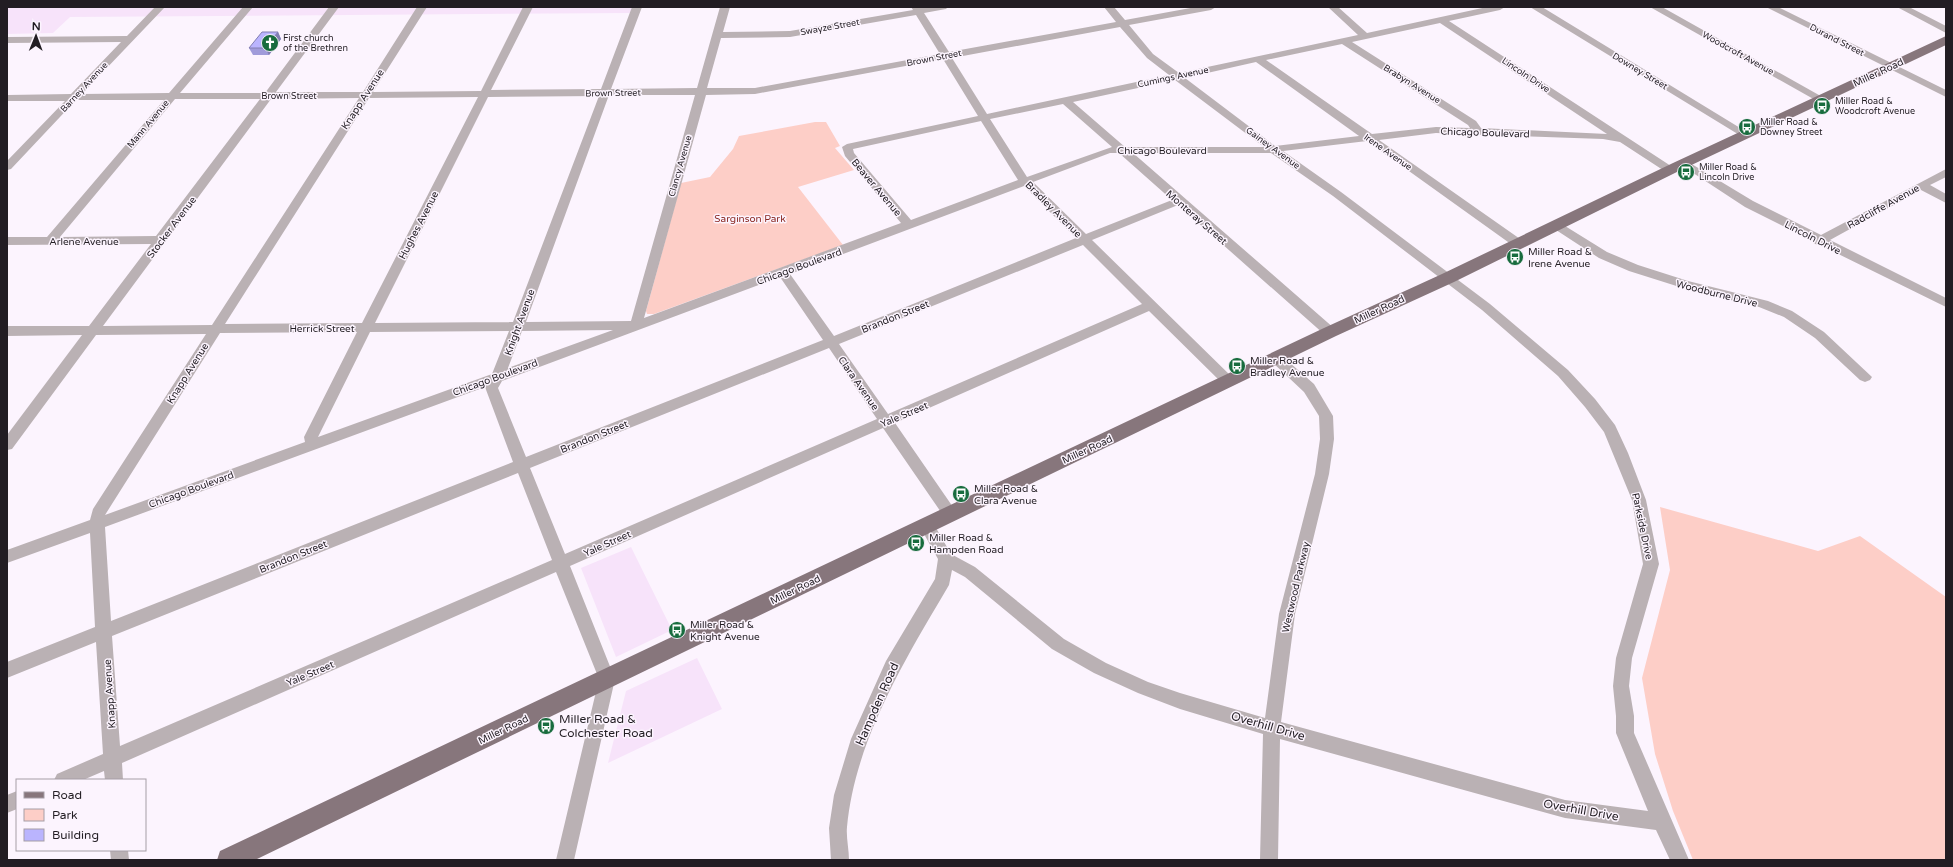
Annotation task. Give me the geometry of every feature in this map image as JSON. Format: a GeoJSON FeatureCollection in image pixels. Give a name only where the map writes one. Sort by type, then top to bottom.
{"type":"FeatureCollection","features":[{"type":"Feature","properties":{"kind":"main road","name":"Miller Road"},"geometry":{"type":"LineString","coordinates":[[229,860],[1330,332],[1448,278],[1677,166],[1946,40]]}},
{"type":"Feature","properties":{"kind":"street","name":"Barney Avenue"},"geometry":{"type":"LineString","coordinates":[[8,166],[160,7]]}},
{"type":"Feature","properties":{"kind":"street","name":"Mann Avenue"},"geometry":{"type":"LineString","coordinates":[[50,241],[248,7]]}},
{"type":"Feature","properties":{"kind":"street","name":"Stocker Avenue"},"geometry":{"type":"LineString","coordinates":[[9,439],[161,240],[334,7]]}},
{"type":"Feature","properties":{"kind":"street","name":"Knapp Avenue"},"geometry":{"type":"LineString","coordinates":[[114,779],[96,524],[98,513],[364,95],[422,7]]}},
{"type":"Feature","properties":{"kind":"street","name":"Hughes Avenue"},"geometry":{"type":"LineString","coordinates":[[312,444],[311,437],[528,7]]}},
{"type":"Feature","properties":{"kind":"street","name":"Knight Avenue"},"geometry":{"type":"LineString","coordinates":[[607,679],[490,388],[503,365],[637,7]]}},
{"type":"Feature","properties":{"kind":"street","name":"Clancy Avenue"},"geometry":{"type":"LineString","coordinates":[[636,325],[725,7]]}},
{"type":"Feature","properties":{"kind":"street","name":"Swayze Street"},"geometry":{"type":"LineString","coordinates":[[716,35],[790,34],[918,9],[943,7]]}},
{"type":"Feature","properties":{"kind":"street","name":"Gainey Avenue"},"geometry":{"type":"LineString","coordinates":[[1109,7],[1150,56],[1274,150],[1337,194],[1448,278]]}},
{"type":"Feature","properties":{"kind":"street","name":"Brown Street"},"geometry":{"type":"LineString","coordinates":[[7,98],[605,94],[755,91],[1211,7]]}},
{"type":"Feature","properties":{"kind":"street"},"geometry":{"type":"LineString","coordinates":[[1333,7],[1365,36]]}},
{"type":"Feature","properties":{"kind":"street","name":"Cumings Avenue"},"geometry":{"type":"LineString","coordinates":[[847,147],[1500,7]]}},
{"type":"Feature","properties":{"kind":"street","name":"Downey Street"},"geometry":{"type":"LineString","coordinates":[[1535,7],[1745,134]]}},
{"type":"Feature","properties":{"kind":"street","name":"Woodcroft Avenue"},"geometry":{"type":"LineString","coordinates":[[1656,7],[1821,99]]}},
{"type":"Feature","properties":{"kind":"street","name":"Durand Street"},"geometry":{"type":"LineString","coordinates":[[1771,7],[1946,94]]}},
{"type":"Feature","properties":{"kind":"street"},"geometry":{"type":"LineString","coordinates":[[1902,7],[1946,30]]}},
{"type":"Feature","properties":{"kind":"street","name":"Bradley Avenue"},"geometry":{"type":"LineString","coordinates":[[918,9],[1020,176],[1228,381]]}},
{"type":"Feature","properties":{"kind":"street","name":"Lincoln Drive"},"geometry":{"type":"LineString","coordinates":[[1442,20],[1621,139],[1677,166],[1819,241],[1946,303]]}},
{"type":"Feature","properties":{"kind":"street"},"geometry":{"type":"LineString","coordinates":[[7,40],[129,39]]}},
{"type":"Feature","properties":{"kind":"street","name":"Brabyn Avenue"},"geometry":{"type":"LineString","coordinates":[[1344,41],[1472,122],[1477,131]]}},
{"type":"Feature","properties":{"kind":"street","name":"Irene Avenue"},"geometry":{"type":"LineString","coordinates":[[1258,59],[1518,244]]}},
{"type":"Feature","properties":{"kind":"street","name":"Monteray Street"},"geometry":{"type":"LineString","coordinates":[[1066,100],[1330,332]]}},
{"type":"Feature","properties":{"kind":"street","name":"Chicago Boulevard"},"geometry":{"type":"LineString","coordinates":[[7,557],[783,272],[1109,150],[1274,150],[1436,130],[1603,136],[1621,139]]}},
{"type":"Feature","properties":{"kind":"street","name":"Beaver Avenue"},"geometry":{"type":"LineString","coordinates":[[847,147],[849,154],[909,225]]}},
{"type":"Feature","properties":{"kind":"street","name":"Radcliffe Avenue"},"geometry":{"type":"LineString","coordinates":[[1819,241],[1946,172]]}},
{"type":"Feature","properties":{"kind":"street"},"geometry":{"type":"LineString","coordinates":[[1922,186],[1946,199]]}},
{"type":"Feature","properties":{"kind":"street","name":"Brandon Street"},"geometry":{"type":"LineString","coordinates":[[7,670],[1180,201]]}},
{"type":"Feature","properties":{"kind":"street","name":"Woodburne Drive"},"geometry":{"type":"LineString","coordinates":[[1557,224],[1603,254],[1649,274],[1688,286],[1737,297],[1787,313],[1823,338],[1865,378]]}},
{"type":"Feature","properties":{"kind":"street","name":"Arlene Avenue"},"geometry":{"type":"LineString","coordinates":[[7,241],[161,240]]}},
{"type":"Feature","properties":{"kind":"street","name":"Clara Avenue"},"geometry":{"type":"LineString","coordinates":[[783,272],[950,514]]}},
{"type":"Feature","properties":{"kind":"street","name":"Parkside Drive"},"geometry":{"type":"LineString","coordinates":[[1448,278],[1486,307],[1563,373],[1590,403],[1610,429],[1640,500],[1652,564],[1624,658],[1621,686],[1625,716],[1625,733],[1662,822],[1680,860]]}},
{"type":"Feature","properties":{"kind":"street","name":"Yale Street"},"geometry":{"type":"LineString","coordinates":[[65,779],[1151,305]]}},
{"type":"Feature","properties":{"kind":"street","name":"Herrick Street"},"geometry":{"type":"LineString","coordinates":[[7,331],[636,325]]}},
{"type":"Feature","properties":{"kind":"street","name":"Westwood Parkway"},"geometry":{"type":"LineString","coordinates":[[1269,860],[1272,728],[1287,614],[1322,474],[1327,439],[1326,416],[1309,388],[1276,358]]}},
{"type":"Feature","properties":{"kind":"street"},"geometry":{"type":"LineString","coordinates":[[927,525],[946,559]]}},
{"type":"Feature","properties":{"kind":"street","name":"Overhill Drive"},"geometry":{"type":"LineString","coordinates":[[946,559],[970,572],[1058,644],[1100,668],[1144,688],[1180,701],[1272,728],[1565,809],[1662,822]]}},
{"type":"Feature","properties":{"kind":"street","name":"Hampden Road"},"geometry":{"type":"LineString","coordinates":[[840,860],[838,828],[843,795],[860,739],[892,666],[943,580],[946,559]]}},
{"type":"Feature","properties":{"kind":"street"},"geometry":{"type":"LineString","coordinates":[[565,860],[607,679]]}},
{"type":"Feature","properties":{"kind":"shaded area"},"geometry":{"type":"Polygon","coordinates":[[[7,7],[632,7],[630,13],[70,17],[53,33],[7,34],[7,7]]]}},
{"type":"Feature","properties":{"kind":"shaded area"},"geometry":{"type":"Polygon","coordinates":[[[631,547],[672,630],[616,657],[581,568],[631,547]]]}},
{"type":"Feature","properties":{"kind":"shaded area"},"geometry":{"type":"Polygon","coordinates":[[[697,658],[722,709],[608,763],[626,691],[697,658]]]}},
{"type":"Feature","properties":{"kind":"green space","name":"Sarginson Park"},"geometry":{"type":"Polygon","coordinates":[[[815,122],[826,122],[840,146],[835,148],[854,170],[798,187],[843,245],[654,314],[647,314],[646,311],[681,183],[710,177],[733,149],[739,136],[815,122]]]}},
{"type":"Feature","properties":{"kind":"green space"},"geometry":{"type":"Polygon","coordinates":[[[1660,507],[1818,551],[1860,536],[1946,597],[1946,860],[1693,860],[1673,811],[1655,754],[1642,678],[1670,570],[1660,507]]]}},
{"type":"Feature","properties":{"kind":"building"},"geometry":{"type":"Polygon","coordinates":[[[262,32],[278,32],[265,48],[249,48],[262,32]]]}},
{"type":"Feature","properties":{"kind":"place","name":"First church of the Brethren"},"geometry":{"type":"Point","coordinates":[270,43]}},
{"type":"Feature","properties":{"kind":"place","name":"Miller Road & Woodcroft Avenue"},"geometry":{"type":"Point","coordinates":[1822,106]}},
{"type":"Feature","properties":{"kind":"place","name":"Miller Road & Downey Street"},"geometry":{"type":"Point","coordinates":[1747,127]}},
{"type":"Feature","properties":{"kind":"place","name":"Miller Road & Lincoln Drive"},"geometry":{"type":"Point","coordinates":[1686,172]}},
{"type":"Feature","properties":{"kind":"place","name":"Miller Road & Irene Avenue"},"geometry":{"type":"Point","coordinates":[1515,257]}},
{"type":"Feature","properties":{"kind":"place","name":"Miller Road & Bradley Avenue"},"geometry":{"type":"Point","coordinates":[1237,366]}},
{"type":"Feature","properties":{"kind":"place","name":"Miller Road & Clara Avenue"},"geometry":{"type":"Point","coordinates":[961,494]}},
{"type":"Feature","properties":{"kind":"place","name":"Miller Road & Hampden Road"},"geometry":{"type":"Point","coordinates":[916,543]}},
{"type":"Feature","properties":{"kind":"place","name":"Miller Road & Knight Avenue"},"geometry":{"type":"Point","coordinates":[677,630]}},
{"type":"Feature","properties":{"kind":"place","name":"Miller Road & Colchester Road"},"geometry":{"type":"Point","coordinates":[546,726]}}]}
